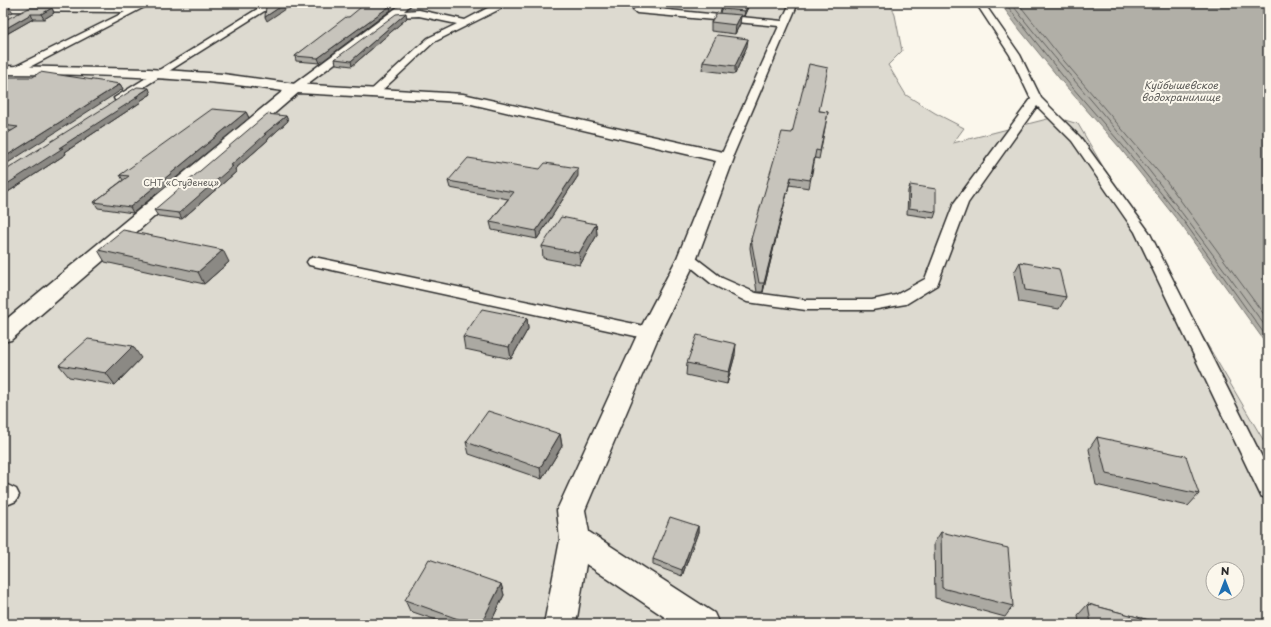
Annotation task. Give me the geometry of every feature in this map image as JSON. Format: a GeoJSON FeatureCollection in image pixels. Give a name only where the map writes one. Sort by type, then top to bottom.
{"type":"FeatureCollection","features":[{"type":"Feature","properties":{"kind":"street"},"geometry":{"type":"LineString","coordinates":[[9,70],[95,70],[247,80],[295,88],[463,98],[726,158],[687,258],[649,333],[571,510],[575,540],[560,624]]}},
{"type":"Feature","properties":{"kind":"street"},"geometry":{"type":"LineString","coordinates":[[3,334],[295,88]]}},
{"type":"Feature","properties":{"kind":"street"},"geometry":{"type":"LineString","coordinates":[[575,540],[703,624]]}},
{"type":"Feature","properties":{"kind":"lane"},"geometry":{"type":"LineString","coordinates":[[16,16],[40,3]]}},
{"type":"Feature","properties":{"kind":"lane"},"geometry":{"type":"LineString","coordinates":[[9,70],[148,3]]}},
{"type":"Feature","properties":{"kind":"lane"},"geometry":{"type":"LineString","coordinates":[[110,104],[273,3]]}},
{"type":"Feature","properties":{"kind":"lane"},"geometry":{"type":"LineString","coordinates":[[295,88],[408,3]]}},
{"type":"Feature","properties":{"kind":"lane"},"geometry":{"type":"LineString","coordinates":[[374,92],[431,40],[497,7],[502,3]]}},
{"type":"Feature","properties":{"kind":"lane"},"geometry":{"type":"LineString","coordinates":[[726,158],[794,3]]}},
{"type":"Feature","properties":{"kind":"lane"},"geometry":{"type":"LineString","coordinates":[[980,3],[1015,55],[1036,100],[1076,139],[1142,232],[1268,490]]}},
{"type":"Feature","properties":{"kind":"lane"},"geometry":{"type":"LineString","coordinates":[[3,8],[137,9]]}},
{"type":"Feature","properties":{"kind":"lane"},"geometry":{"type":"LineString","coordinates":[[637,10],[784,24]]}},
{"type":"Feature","properties":{"kind":"lane"},"geometry":{"type":"LineString","coordinates":[[395,14],[419,13],[466,23]]}},
{"type":"Feature","properties":{"kind":"lane"},"geometry":{"type":"LineString","coordinates":[[687,258],[717,281],[753,298],[806,306],[872,306],[900,300],[932,282],[961,203],[1036,100]]}},
{"type":"Feature","properties":{"kind":"lane"},"geometry":{"type":"LineString","coordinates":[[314,262],[649,333]]}},
{"type":"Feature","properties":{"kind":"green space","name":"СНТ «Студенец»"},"geometry":{"type":"Polygon","coordinates":[[[3,3],[890,3],[895,15],[902,51],[888,65],[906,95],[935,113],[964,128],[953,143],[1055,117],[1078,124],[1268,448],[1268,624],[3,624],[3,3]]]}},
{"type":"Feature","properties":{"kind":"water","name":"Куйбышевское водохранилище"},"geometry":{"type":"Polygon","coordinates":[[[1000,3],[1268,3],[1268,346],[1182,226],[1120,148],[1063,83],[1000,3]]]}},
{"type":"Feature","properties":{"kind":"building"},"geometry":{"type":"Polygon","coordinates":[[[271,3],[286,3],[265,17],[266,6],[271,3]]]}},
{"type":"Feature","properties":{"kind":"building"},"geometry":{"type":"Polygon","coordinates":[[[366,3],[382,3],[390,6],[318,58],[295,56],[346,17],[349,17],[366,3]]]}},
{"type":"Feature","properties":{"kind":"building"},"geometry":{"type":"Polygon","coordinates":[[[724,3],[749,3],[745,11],[721,9],[724,3]]]}},
{"type":"Feature","properties":{"kind":"building"},"geometry":{"type":"Polygon","coordinates":[[[3,8],[10,8],[3,11],[3,8]]]}},
{"type":"Feature","properties":{"kind":"building"},"geometry":{"type":"Polygon","coordinates":[[[29,8],[52,8],[41,14],[31,14],[3,30],[3,21],[29,8]]]}},
{"type":"Feature","properties":{"kind":"building"},"geometry":{"type":"Polygon","coordinates":[[[406,13],[351,61],[335,59],[396,14],[406,13]]]}},
{"type":"Feature","properties":{"kind":"building"},"geometry":{"type":"Polygon","coordinates":[[[717,13],[741,15],[736,25],[711,22],[717,13]]]}},
{"type":"Feature","properties":{"kind":"building"},"geometry":{"type":"Polygon","coordinates":[[[717,35],[748,39],[735,66],[703,62],[717,35]]]}},
{"type":"Feature","properties":{"kind":"building"},"geometry":{"type":"Polygon","coordinates":[[[809,64],[828,68],[819,111],[828,112],[820,151],[816,150],[810,180],[791,177],[764,283],[759,283],[751,239],[782,132],[792,133],[809,64]]]}},
{"type":"Feature","properties":{"kind":"building"},"geometry":{"type":"Polygon","coordinates":[[[40,72],[120,84],[3,158],[3,136],[18,127],[3,125],[3,80],[10,77],[33,77],[40,72]]]}},
{"type":"Feature","properties":{"kind":"building"},"geometry":{"type":"Polygon","coordinates":[[[137,87],[149,88],[135,97],[138,97],[59,148],[63,148],[3,186],[3,172],[137,87]]]}},
{"type":"Feature","properties":{"kind":"building"},"geometry":{"type":"Polygon","coordinates":[[[212,109],[246,112],[130,207],[94,202],[129,176],[120,175],[212,109]]]}},
{"type":"Feature","properties":{"kind":"building"},"geometry":{"type":"Polygon","coordinates":[[[267,114],[286,116],[264,134],[266,134],[230,166],[233,166],[179,213],[154,210],[267,114]]]}},
{"type":"Feature","properties":{"kind":"building"},"geometry":{"type":"Polygon","coordinates":[[[468,158],[540,169],[545,163],[578,168],[536,231],[490,222],[514,192],[448,181],[468,158]]]}},
{"type":"Feature","properties":{"kind":"building"},"geometry":{"type":"Polygon","coordinates":[[[910,185],[936,189],[936,212],[909,208],[910,185]]]}},
{"type":"Feature","properties":{"kind":"building"},"geometry":{"type":"Polygon","coordinates":[[[561,217],[596,224],[579,253],[542,246],[561,217]]]}},
{"type":"Feature","properties":{"kind":"building"},"geometry":{"type":"Polygon","coordinates":[[[123,230],[223,250],[198,272],[98,250],[123,230]]]}},
{"type":"Feature","properties":{"kind":"building"},"geometry":{"type":"Polygon","coordinates":[[[1020,262],[1059,269],[1066,297],[1025,290],[1020,262]]]}},
{"type":"Feature","properties":{"kind":"building"},"geometry":{"type":"Polygon","coordinates":[[[482,309],[527,318],[509,347],[463,337],[482,309]]]}},
{"type":"Feature","properties":{"kind":"building"},"geometry":{"type":"Polygon","coordinates":[[[697,335],[736,344],[729,372],[687,363],[697,335]]]}},
{"type":"Feature","properties":{"kind":"building"},"geometry":{"type":"Polygon","coordinates":[[[88,339],[133,346],[106,373],[59,365],[88,339]]]}},
{"type":"Feature","properties":{"kind":"building"},"geometry":{"type":"Polygon","coordinates":[[[488,411],[560,434],[540,468],[466,442],[488,411]]]}},
{"type":"Feature","properties":{"kind":"building"},"geometry":{"type":"Polygon","coordinates":[[[1097,437],[1186,456],[1199,494],[1106,474],[1097,437]]]}},
{"type":"Feature","properties":{"kind":"building"},"geometry":{"type":"Polygon","coordinates":[[[670,517],[698,526],[682,570],[653,559],[670,517]]]}},
{"type":"Feature","properties":{"kind":"building"},"geometry":{"type":"Polygon","coordinates":[[[941,532],[1008,548],[1013,606],[942,588],[941,532]]]}},
{"type":"Feature","properties":{"kind":"building"},"geometry":{"type":"Polygon","coordinates":[[[429,559],[501,584],[481,624],[472,624],[405,600],[429,559]]]}},
{"type":"Feature","properties":{"kind":"building"},"geometry":{"type":"Polygon","coordinates":[[[1088,604],[1164,624],[1091,624],[1088,604]]]}}]}
